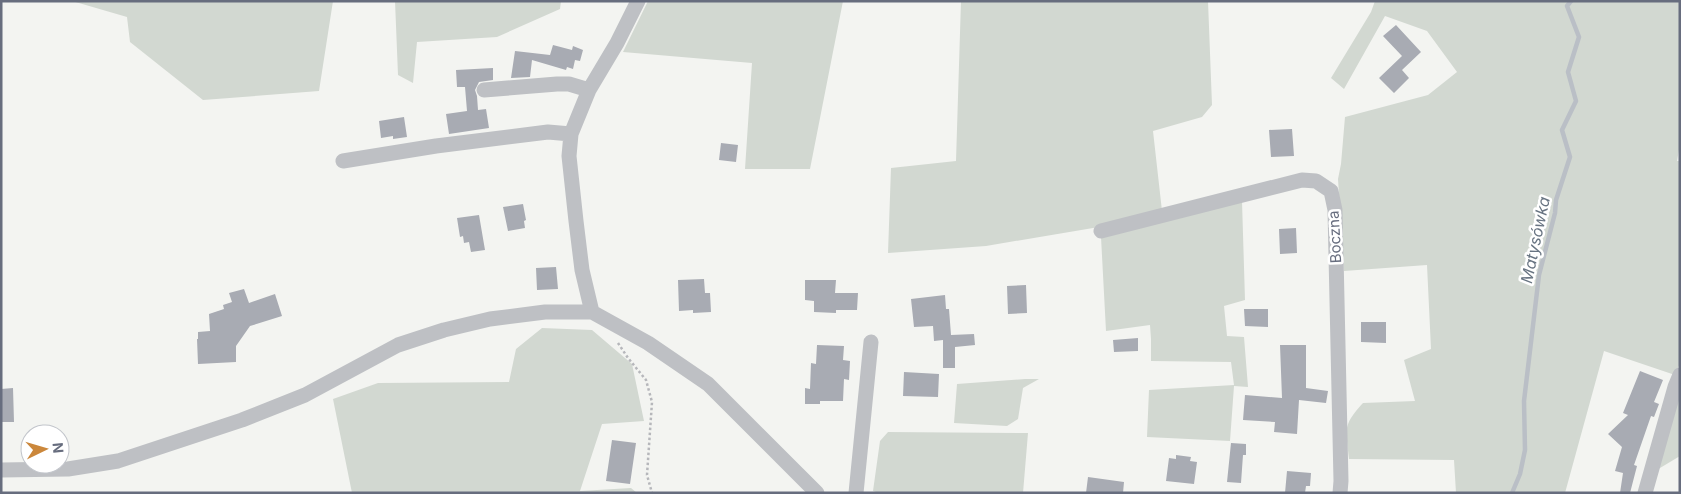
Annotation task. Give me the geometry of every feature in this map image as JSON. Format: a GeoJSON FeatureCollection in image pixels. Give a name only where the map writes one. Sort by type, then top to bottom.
{"type":"FeatureCollection","features":[{"type":"Feature","properties":{"kind":"street"},"geometry":{"type":"LineString","coordinates":[[592,312],[582,270],[576,221],[569,156],[571,134],[589,90],[618,43],[638,1]]}},
{"type":"Feature","properties":{"kind":"street"},"geometry":{"type":"LineString","coordinates":[[484,90],[569,84],[589,90]]}},
{"type":"Feature","properties":{"kind":"street"},"geometry":{"type":"LineString","coordinates":[[343,161],[445,144],[548,132],[571,134]]}},
{"type":"Feature","properties":{"kind":"street","name":"Boczna"},"geometry":{"type":"LineString","coordinates":[[1101,231],[1302,180],[1316,181],[1331,191],[1335,210],[1340,493]]}},
{"type":"Feature","properties":{"kind":"street"},"geometry":{"type":"LineString","coordinates":[[1,470],[68,469],[118,461],[242,420],[296,398],[398,345],[444,330],[490,319],[527,314],[592,312],[648,342],[708,384],[817,493]]}},
{"type":"Feature","properties":{"kind":"street"},"geometry":{"type":"LineString","coordinates":[[856,493],[871,342]]}},
{"type":"Feature","properties":{"kind":"street"},"geometry":{"type":"LineString","coordinates":[[1645,493],[1680,375]]}},
{"type":"Feature","properties":{"kind":"path"},"geometry":{"type":"LineString","coordinates":[[614,336],[628,358],[646,380],[652,402],[647,475],[652,493]]}},
{"type":"Feature","properties":{"kind":"shaded area"},"geometry":{"type":"Polygon","coordinates":[[[72,1],[333,1],[319,91],[203,100],[130,42],[127,17],[72,1]]]}},
{"type":"Feature","properties":{"kind":"shaded area"},"geometry":{"type":"Polygon","coordinates":[[[395,1],[561,1],[560,9],[497,37],[417,42],[413,83],[398,75],[395,1]]]}},
{"type":"Feature","properties":{"kind":"shaded area"},"geometry":{"type":"Polygon","coordinates":[[[648,1],[843,1],[810,169],[745,169],[752,63],[623,52],[648,1]]]}},
{"type":"Feature","properties":{"kind":"shaded area"},"geometry":{"type":"Polygon","coordinates":[[[961,1],[1208,1],[1212,105],[1202,117],[1153,131],[1162,211],[1099,227],[986,246],[888,253],[891,168],[956,161],[961,1]]]}},
{"type":"Feature","properties":{"kind":"shaded area"},"geometry":{"type":"Polygon","coordinates":[[[1375,1],[1680,1],[1680,144],[1677,161],[1680,161],[1680,363],[1675,375],[1604,351],[1565,493],[1456,493],[1454,460],[1349,459],[1347,428],[1356,411],[1363,403],[1415,401],[1404,360],[1431,349],[1427,265],[1344,271],[1338,179],[1345,117],[1428,95],[1457,72],[1427,31],[1385,16],[1344,89],[1331,78],[1371,12],[1375,1]]]}},
{"type":"Feature","properties":{"kind":"shaded area"},"geometry":{"type":"Polygon","coordinates":[[[1242,201],[1245,300],[1224,306],[1227,336],[1244,337],[1248,387],[1234,386],[1230,441],[1147,437],[1149,390],[1234,385],[1231,362],[1151,361],[1150,325],[1106,331],[1101,237],[1242,201]]]}},
{"type":"Feature","properties":{"kind":"shaded area"},"geometry":{"type":"Polygon","coordinates":[[[542,328],[592,330],[632,364],[644,421],[602,424],[580,491],[631,488],[637,493],[352,493],[333,399],[378,383],[509,382],[516,349],[542,328]]]}},
{"type":"Feature","properties":{"kind":"shaded area"},"geometry":{"type":"Polygon","coordinates":[[[1039,379],[1023,388],[1018,419],[1007,426],[954,423],[957,384],[1039,379]]]}},
{"type":"Feature","properties":{"kind":"shaded area"},"geometry":{"type":"Polygon","coordinates":[[[1680,391],[1680,456],[1655,471],[1680,391]]]}},
{"type":"Feature","properties":{"kind":"shaded area"},"geometry":{"type":"Polygon","coordinates":[[[888,432],[1028,433],[1023,493],[879,493],[873,491],[880,441],[888,432]]]}},
{"type":"Feature","properties":{"kind":"building"},"geometry":{"type":"Polygon","coordinates":[[[1396,25],[1421,52],[1402,70],[1409,78],[1394,93],[1379,78],[1402,56],[1383,36],[1396,25]]]}},
{"type":"Feature","properties":{"kind":"building"},"geometry":{"type":"Polygon","coordinates":[[[553,45],[572,50],[573,46],[583,50],[580,61],[575,60],[573,69],[567,67],[566,70],[532,60],[530,77],[511,78],[515,51],[550,55],[553,45]]]}},
{"type":"Feature","properties":{"kind":"building"},"geometry":{"type":"Polygon","coordinates":[[[493,68],[493,80],[479,82],[475,90],[478,110],[486,109],[489,128],[449,134],[446,114],[467,111],[465,87],[457,87],[456,70],[493,68]]]}},
{"type":"Feature","properties":{"kind":"building"},"geometry":{"type":"Polygon","coordinates":[[[404,117],[407,137],[393,139],[393,136],[381,138],[379,121],[404,117]]]}},
{"type":"Feature","properties":{"kind":"building"},"geometry":{"type":"Polygon","coordinates":[[[1292,129],[1294,156],[1271,157],[1269,130],[1292,129]]]}},
{"type":"Feature","properties":{"kind":"building"},"geometry":{"type":"Polygon","coordinates":[[[721,143],[738,145],[736,162],[719,160],[721,143]]]}},
{"type":"Feature","properties":{"kind":"building"},"geometry":{"type":"Polygon","coordinates":[[[523,204],[526,220],[524,221],[525,228],[508,231],[503,207],[523,204]]]}},
{"type":"Feature","properties":{"kind":"building"},"geometry":{"type":"Polygon","coordinates":[[[479,215],[485,250],[471,252],[469,242],[464,243],[463,236],[460,237],[457,218],[479,215]]]}},
{"type":"Feature","properties":{"kind":"building"},"geometry":{"type":"Polygon","coordinates":[[[1296,228],[1297,253],[1280,254],[1279,229],[1296,228]]]}},
{"type":"Feature","properties":{"kind":"building"},"geometry":{"type":"Polygon","coordinates":[[[556,267],[558,289],[537,290],[536,268],[556,267]]]}},
{"type":"Feature","properties":{"kind":"building"},"geometry":{"type":"Polygon","coordinates":[[[704,279],[705,293],[710,293],[711,312],[693,313],[693,310],[679,311],[678,280],[704,279]]]}},
{"type":"Feature","properties":{"kind":"building"},"geometry":{"type":"Polygon","coordinates":[[[805,280],[836,280],[835,293],[858,293],[857,310],[836,310],[836,313],[814,312],[814,301],[805,300],[805,280]]]}},
{"type":"Feature","properties":{"kind":"building"},"geometry":{"type":"Polygon","coordinates":[[[1026,285],[1027,313],[1008,314],[1007,286],[1026,285]]]}},
{"type":"Feature","properties":{"kind":"building"},"geometry":{"type":"Polygon","coordinates":[[[244,289],[249,303],[275,294],[282,316],[250,326],[236,346],[236,362],[198,364],[198,332],[210,331],[209,314],[224,309],[223,305],[232,302],[229,293],[244,289]]]}},
{"type":"Feature","properties":{"kind":"building"},"geometry":{"type":"Polygon","coordinates":[[[945,295],[946,309],[949,309],[951,335],[974,334],[975,345],[955,347],[955,368],[943,368],[943,340],[934,341],[933,326],[914,327],[911,299],[945,295]]]}},
{"type":"Feature","properties":{"kind":"building"},"geometry":{"type":"Polygon","coordinates":[[[1244,309],[1268,309],[1268,327],[1245,326],[1244,309]]]}},
{"type":"Feature","properties":{"kind":"building"},"geometry":{"type":"Polygon","coordinates":[[[1361,322],[1386,322],[1386,343],[1361,342],[1361,322]]]}},
{"type":"Feature","properties":{"kind":"building"},"geometry":{"type":"Polygon","coordinates":[[[1138,338],[1138,351],[1114,352],[1113,340],[1138,338]]]}},
{"type":"Feature","properties":{"kind":"building"},"geometry":{"type":"Polygon","coordinates":[[[817,345],[844,346],[843,360],[850,361],[849,380],[844,379],[843,401],[820,401],[820,404],[805,404],[805,388],[810,389],[811,363],[816,364],[817,345]]]}},
{"type":"Feature","properties":{"kind":"building"},"geometry":{"type":"Polygon","coordinates":[[[1280,345],[1306,345],[1306,388],[1328,391],[1326,403],[1299,400],[1297,434],[1274,432],[1275,422],[1243,420],[1245,395],[1282,398],[1280,345]]]}},
{"type":"Feature","properties":{"kind":"building"},"geometry":{"type":"Polygon","coordinates":[[[1640,371],[1663,380],[1654,402],[1659,404],[1654,417],[1651,416],[1634,465],[1637,466],[1630,493],[1620,493],[1623,473],[1615,471],[1622,447],[1608,434],[1628,415],[1623,413],[1640,371]]]}},
{"type":"Feature","properties":{"kind":"building"},"geometry":{"type":"Polygon","coordinates":[[[904,372],[939,374],[938,397],[903,396],[904,372]]]}},
{"type":"Feature","properties":{"kind":"building"},"geometry":{"type":"Polygon","coordinates":[[[13,388],[14,422],[1,422],[1,389],[13,388]]]}},
{"type":"Feature","properties":{"kind":"building"},"geometry":{"type":"Polygon","coordinates":[[[612,440],[636,443],[630,484],[606,481],[612,440]]]}},
{"type":"Feature","properties":{"kind":"building"},"geometry":{"type":"Polygon","coordinates":[[[1231,443],[1246,444],[1246,455],[1243,455],[1241,483],[1227,482],[1231,443]]]}},
{"type":"Feature","properties":{"kind":"building"},"geometry":{"type":"Polygon","coordinates":[[[1176,455],[1191,457],[1190,461],[1197,462],[1194,484],[1166,481],[1169,458],[1176,459],[1176,455]]]}},
{"type":"Feature","properties":{"kind":"building"},"geometry":{"type":"Polygon","coordinates":[[[1287,471],[1311,473],[1310,486],[1306,486],[1305,493],[1285,493],[1287,471]]]}},
{"type":"Feature","properties":{"kind":"building"},"geometry":{"type":"Polygon","coordinates":[[[1088,477],[1124,482],[1123,493],[1086,493],[1088,477]]]}},
{"type":"Feature","properties":{"kind":"waterway","name":"Matysówka"},"geometry":{"type":"LineString","coordinates":[[1512,493],[1520,474],[1525,450],[1524,401],[1539,275],[1555,213],[1556,200],[1570,157],[1562,130],[1576,101],[1568,72],[1579,37],[1567,6],[1571,1]]}}]}
